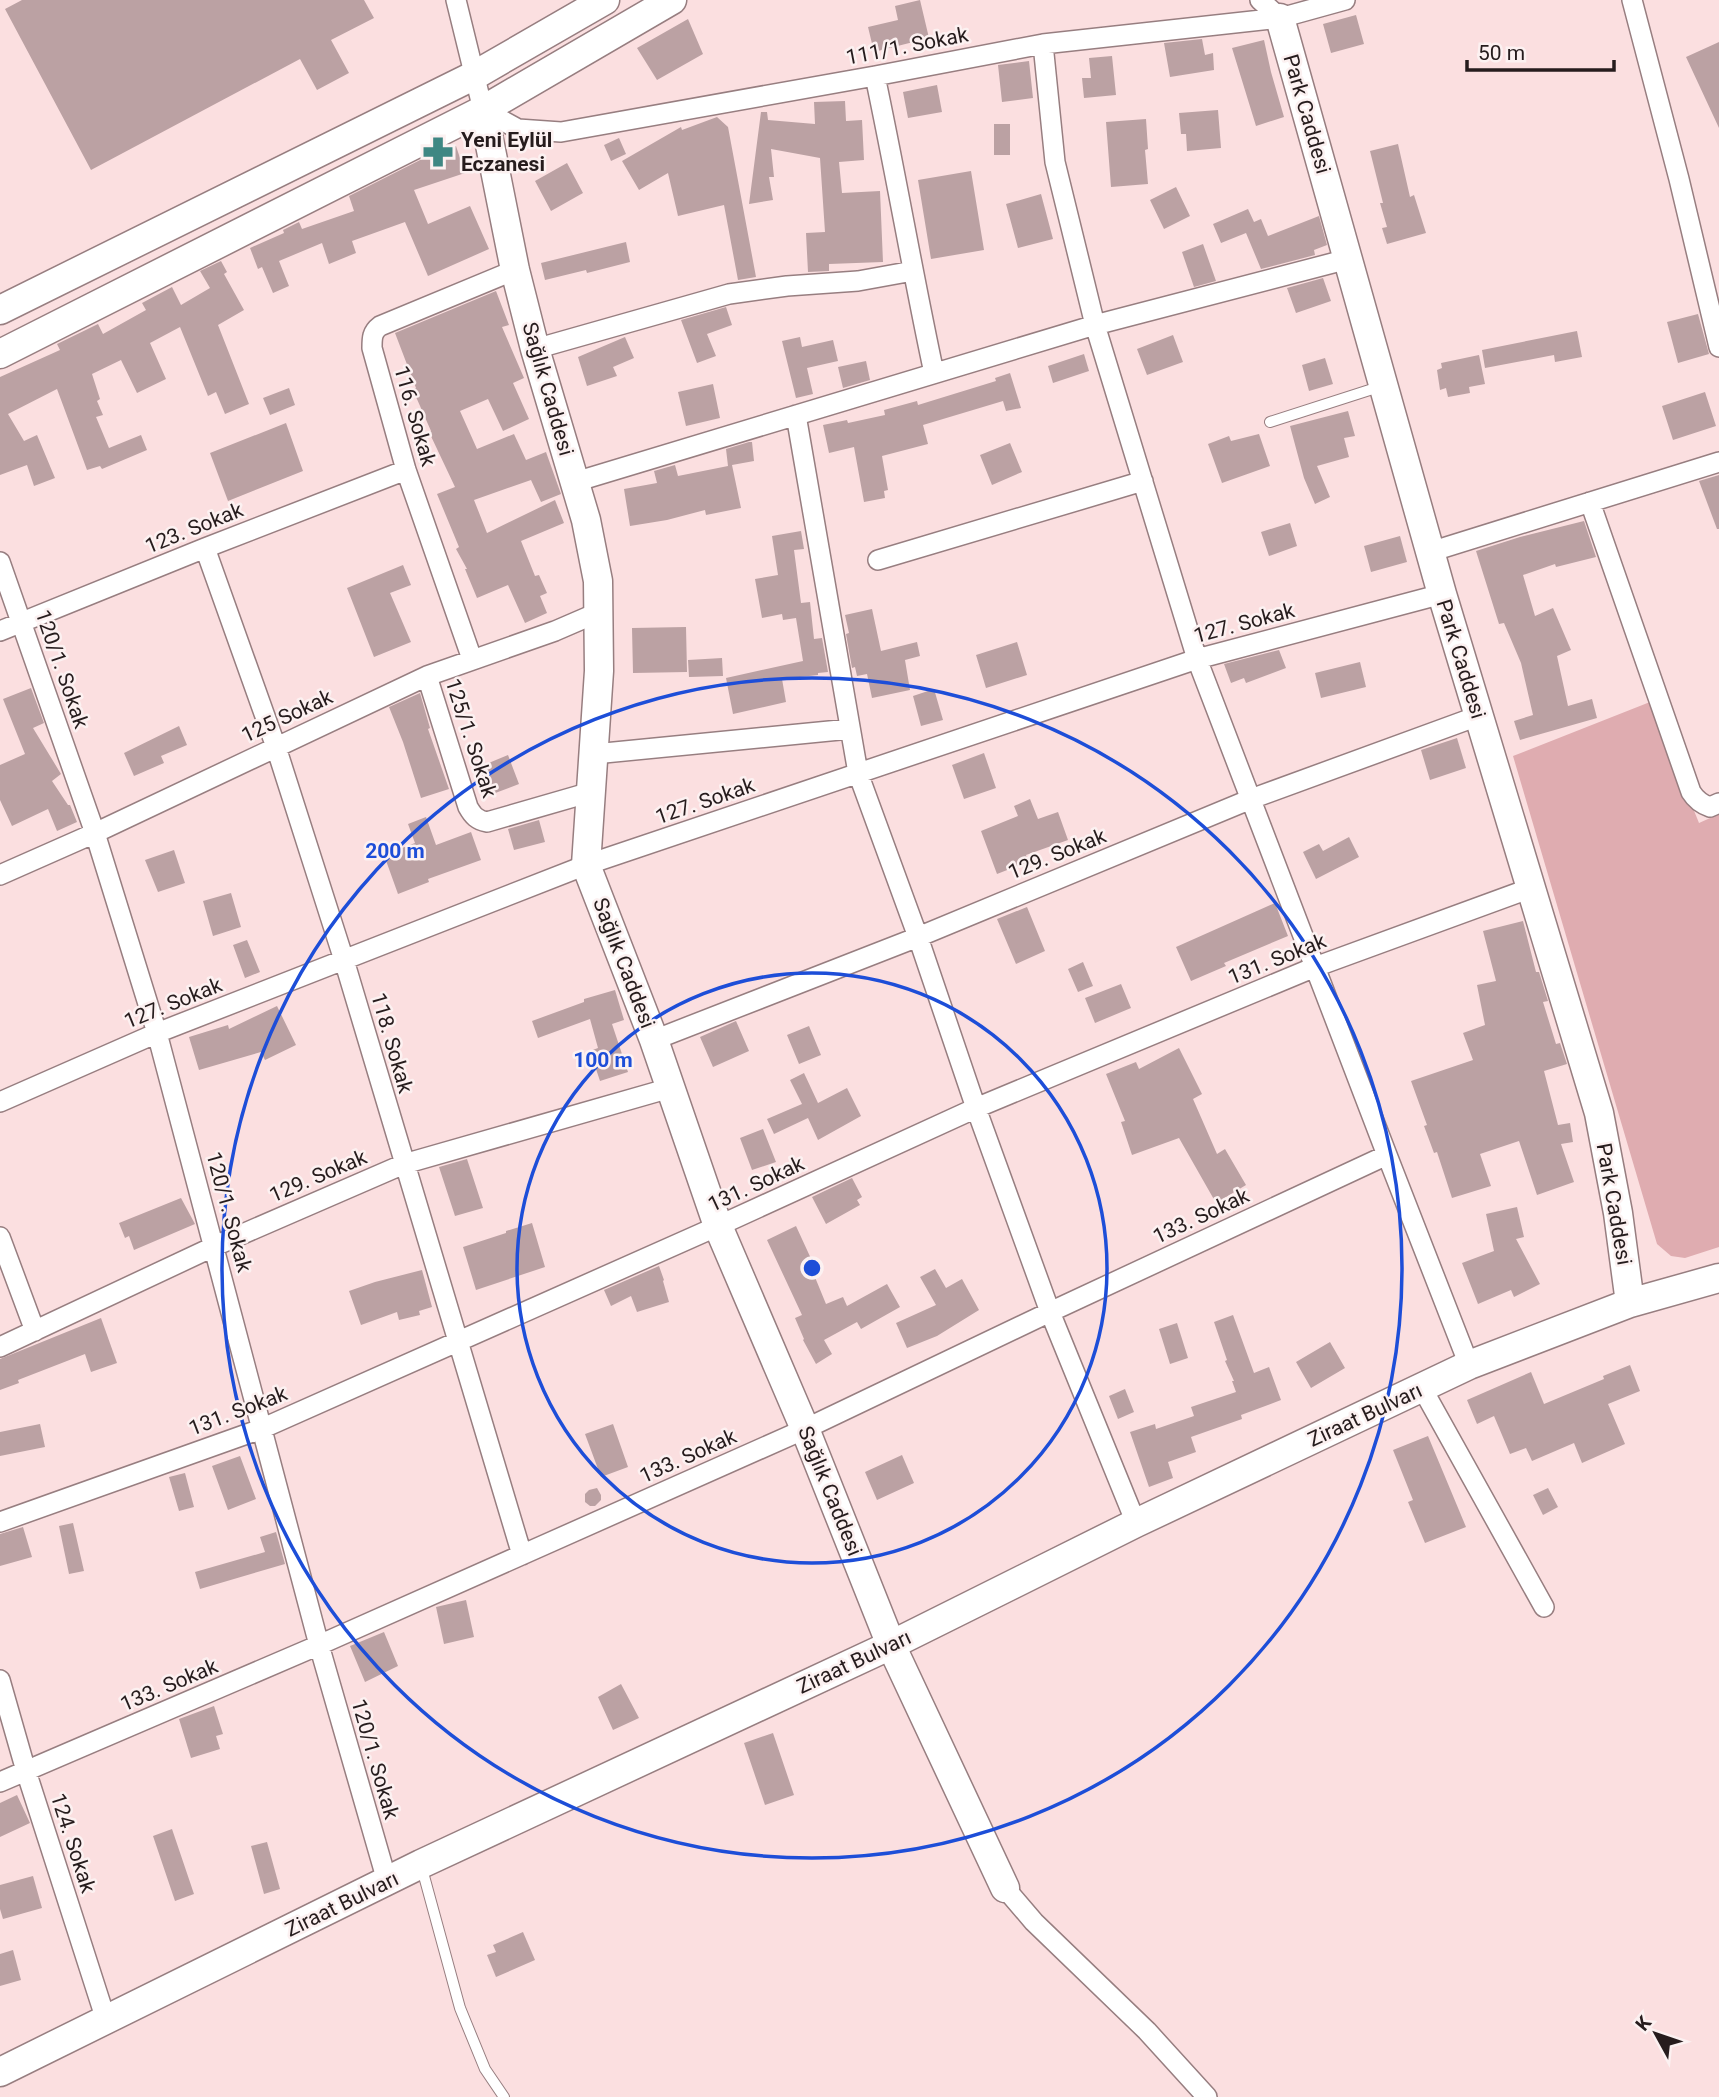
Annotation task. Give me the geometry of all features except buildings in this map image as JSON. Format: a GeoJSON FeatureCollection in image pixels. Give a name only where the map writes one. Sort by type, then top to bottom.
{"type":"FeatureCollection","features":[{"type":"Feature","properties":{"kind":"street"},"geometry":{"type":"LineString","coordinates":[[456,0],[483,110]]}},
{"type":"Feature","properties":{"kind":"street"},"geometry":{"type":"LineString","coordinates":[[0,310],[475,75],[605,0]]}},
{"type":"Feature","properties":{"kind":"street"},"geometry":{"type":"LineString","coordinates":[[0,354],[483,110],[672,0]]}},
{"type":"Feature","properties":{"kind":"street","name":"111/1. Sokak"},"geometry":{"type":"LineString","coordinates":[[483,110],[518,129],[561,132],[1043,44],[1345,0]]}},
{"type":"Feature","properties":{"kind":"street"},"geometry":{"type":"LineString","coordinates":[[1632,0],[1719,346]]}},
{"type":"Feature","properties":{"kind":"street","name":"Park Caddesi"},"geometry":{"type":"LineString","coordinates":[[1270,9],[1348,260],[1442,594],[1599,1113],[1618,1213],[1630,1303]]}},
{"type":"Feature","properties":{"kind":"street"},"geometry":{"type":"LineString","coordinates":[[1043,44],[1055,162],[1095,325],[1197,659],[1469,1365]]}},
{"type":"Feature","properties":{"kind":"street"},"geometry":{"type":"LineString","coordinates":[[875,76],[934,373]]}},
{"type":"Feature","properties":{"kind":"street","name":"Sağlık Caddesi"},"geometry":{"type":"LineString","coordinates":[[483,110],[515,270],[535,349],[575,482],[598,581],[599,671],[586,865],[654,1040],[718,1227],[805,1429],[891,1645],[1005,1888]]}},
{"type":"Feature","properties":{"kind":"street"},"geometry":{"type":"LineString","coordinates":[[575,482],[1095,325],[1348,260]]}},
{"type":"Feature","properties":{"kind":"street","name":"116. Sokak"},"geometry":{"type":"LineString","coordinates":[[472,659],[406,470],[372,348],[374,331],[380,326],[515,270]]}},
{"type":"Feature","properties":{"kind":"street"},"geometry":{"type":"LineString","coordinates":[[535,349],[729,294],[787,286],[858,281],[913,271]]}},
{"type":"Feature","properties":{"kind":"street"},"geometry":{"type":"LineString","coordinates":[[796,415],[858,773],[1050,1312],[1136,1523]]}},
{"type":"Feature","properties":{"kind":"street"},"geometry":{"type":"LineString","coordinates":[[1430,552],[1719,462]]}},
{"type":"Feature","properties":{"kind":"street","name":"123. Sokak"},"geometry":{"type":"LineString","coordinates":[[0,631],[406,470]]}},
{"type":"Feature","properties":{"kind":"street"},"geometry":{"type":"LineString","coordinates":[[878,560],[1143,481]]}},
{"type":"Feature","properties":{"kind":"street"},"geometry":{"type":"LineString","coordinates":[[1590,502],[1691,792],[1695,798],[1710,807],[1719,803]]}},
{"type":"Feature","properties":{"kind":"street","name":"118. Sokak"},"geometry":{"type":"LineString","coordinates":[[205,548],[276,747],[344,960],[522,1555]]}},
{"type":"Feature","properties":{"kind":"street","name":"120/1. Sokak"},"geometry":{"type":"LineString","coordinates":[[0,562],[95,833],[158,1033],[318,1645],[387,1881]]}},
{"type":"Feature","properties":{"kind":"street","name":"127. Sokak"},"geometry":{"type":"LineString","coordinates":[[0,1102],[158,1033],[586,865],[1197,659],[1442,594]]}},
{"type":"Feature","properties":{"kind":"street","name":"125 Sokak"},"geometry":{"type":"LineString","coordinates":[[0,875],[427,676],[555,631],[599,612]]}},
{"type":"Feature","properties":{"kind":"street","name":"125/1. Sokak"},"geometry":{"type":"LineString","coordinates":[[427,676],[468,807],[472,816],[479,821],[487,822],[591,792]]}},
{"type":"Feature","properties":{"kind":"street","name":"129. Sokak"},"geometry":{"type":"LineString","coordinates":[[654,1040],[918,937],[1251,799],[1478,716]]}},
{"type":"Feature","properties":{"kind":"street"},"geometry":{"type":"LineString","coordinates":[[594,754],[850,729]]}},
{"type":"Feature","properties":{"kind":"street","name":"131. Sokak"},"geometry":{"type":"LineString","coordinates":[[0,1522],[261,1429],[718,1227],[976,1108],[1315,967],[1531,888]]}},
{"type":"Feature","properties":{"kind":"street","name":"129. Sokak"},"geometry":{"type":"LineString","coordinates":[[0,1347],[215,1246],[404,1164],[670,1088]]}},
{"type":"Feature","properties":{"kind":"street","name":"133. Sokak"},"geometry":{"type":"LineString","coordinates":[[0,1782],[318,1645],[805,1429],[1387,1155]]}},
{"type":"Feature","properties":{"kind":"street"},"geometry":{"type":"LineString","coordinates":[[0,1237],[35,1331]]}},
{"type":"Feature","properties":{"kind":"street","name":"Ziraat Bulvarı"},"geometry":{"type":"LineString","coordinates":[[0,2071],[421,1864],[891,1645],[1136,1523],[1469,1365],[1630,1303],[1719,1278]]}},
{"type":"Feature","properties":{"kind":"street"},"geometry":{"type":"LineString","coordinates":[[1422,1388],[1544,1607]]}},
{"type":"Feature","properties":{"kind":"street","name":"124. Sokak"},"geometry":{"type":"LineString","coordinates":[[0,1680],[26,1771],[106,2020]]}},
{"type":"Feature","properties":{"kind":"street"},"geometry":{"type":"LineString","coordinates":[[1005,1888],[1034,1922],[1147,2031],[1207,2097]]}},
{"type":"Feature","properties":{"kind":"lane"},"geometry":{"type":"LineString","coordinates":[[1270,422],[1383,386]]}},
{"type":"Feature","properties":{"kind":"lane"},"geometry":{"type":"LineString","coordinates":[[421,1864],[460,2008],[485,2068],[504,2097]]}},
{"type":"Feature","properties":{"kind":"shaded area"},"geometry":{"type":"Polygon","coordinates":[[[1650,702],[1699,823],[1719,814],[1719,1247],[1685,1258],[1671,1256],[1657,1244],[1513,756],[1650,702]]]}},
{"type":"Feature","properties":{"kind":"place","name":"Yeni Eylül Eczanesi"},"geometry":{"type":"Point","coordinates":[438,152]}}]}
